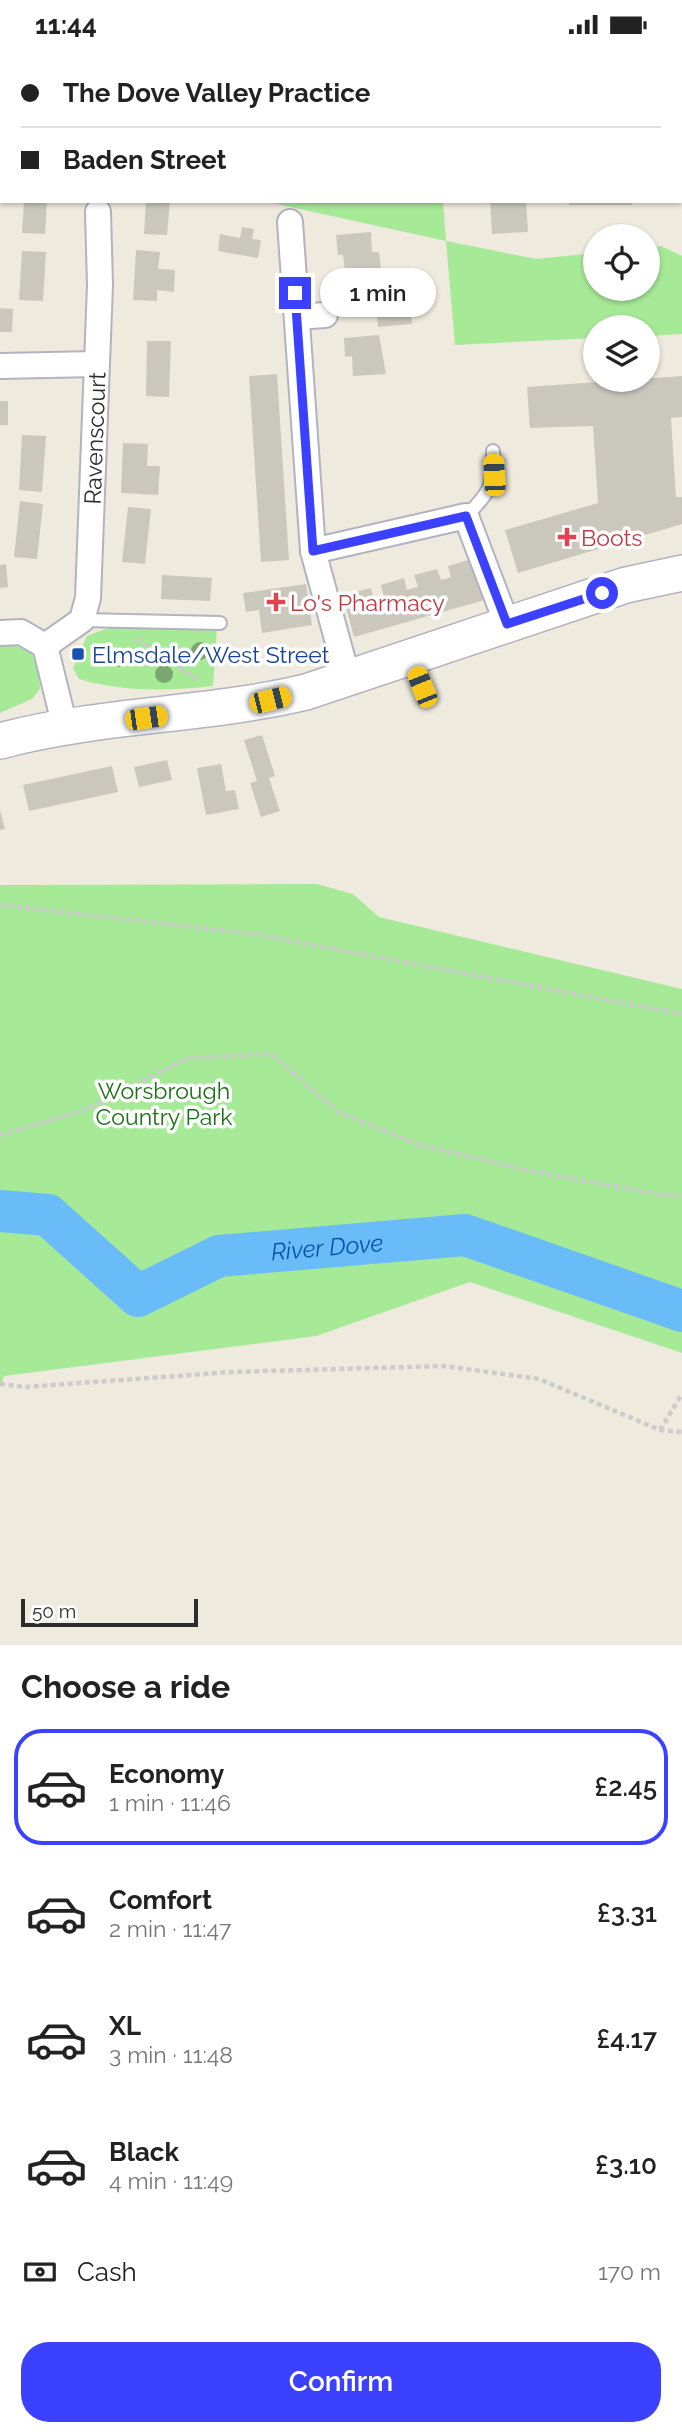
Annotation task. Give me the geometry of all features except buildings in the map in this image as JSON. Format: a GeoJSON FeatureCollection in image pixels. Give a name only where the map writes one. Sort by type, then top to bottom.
{"type":"FeatureCollection","features":[{"type":"Feature","properties":{"kind":"main road"},"geometry":{"type":"LineString","coordinates":[[0,741],[65,727],[270,700],[348,679],[416,673],[507,624],[626,585],[682,573]]}},
{"type":"Feature","properties":{"kind":"street","name":"Ravenscourt"},"geometry":{"type":"LineString","coordinates":[[92,619],[88,598],[100,285],[98,212]]}},
{"type":"Feature","properties":{"kind":"street"},"geometry":{"type":"LineString","coordinates":[[290,222],[313,551],[348,679]]}},
{"type":"Feature","properties":{"kind":"street"},"geometry":{"type":"LineString","coordinates":[[297,317],[325,315]]}},
{"type":"Feature","properties":{"kind":"street"},"geometry":{"type":"LineString","coordinates":[[0,366],[96,364]]}},
{"type":"Feature","properties":{"kind":"street"},"geometry":{"type":"LineString","coordinates":[[313,551],[466,516],[507,624]]}},
{"type":"Feature","properties":{"kind":"street"},"geometry":{"type":"LineString","coordinates":[[45,646],[92,619]]}},
{"type":"Feature","properties":{"kind":"street"},"geometry":{"type":"LineString","coordinates":[[0,633],[21,632],[45,646],[65,727]]}},
{"type":"Feature","properties":{"kind":"lane"},"geometry":{"type":"LineString","coordinates":[[466,516],[485,498],[494,475],[493,451]]}},
{"type":"Feature","properties":{"kind":"lane"},"geometry":{"type":"LineString","coordinates":[[92,619],[220,623]]}},
{"type":"Feature","properties":{"kind":"path"},"geometry":{"type":"LineString","coordinates":[[92,619],[217,692],[220,707]]}},
{"type":"Feature","properties":{"kind":"path"},"geometry":{"type":"LineString","coordinates":[[0,905],[253,934],[682,1014]]}},
{"type":"Feature","properties":{"kind":"path"},"geometry":{"type":"LineString","coordinates":[[0,1135],[85,1110],[188,1058],[272,1054],[338,1112],[416,1144],[525,1170],[662,1195],[682,1196]]}},
{"type":"Feature","properties":{"kind":"path"},"geometry":{"type":"LineString","coordinates":[[0,1384],[26,1387],[231,1372],[444,1366],[539,1379],[660,1430],[682,1432]]}},
{"type":"Feature","properties":{"kind":"path"},"geometry":{"type":"LineString","coordinates":[[660,1430],[682,1394]]}},
{"type":"Feature","properties":{"kind":"green space"},"geometry":{"type":"Polygon","coordinates":[[[272,203],[443,203],[446,241],[272,203]]]}},
{"type":"Feature","properties":{"kind":"green space"},"geometry":{"type":"Polygon","coordinates":[[[446,241],[536,259],[583,254],[583,301],[660,301],[660,246],[682,256],[682,334],[660,335],[660,315],[583,315],[583,339],[455,345],[446,241]]]}},
{"type":"Feature","properties":{"kind":"green space"},"geometry":{"type":"Polygon","coordinates":[[[123,622],[217,627],[213,686],[146,689],[79,679],[73,668],[87,636],[123,622]]]}},
{"type":"Feature","properties":{"kind":"green space"},"geometry":{"type":"Polygon","coordinates":[[[0,643],[30,649],[38,669],[40,689],[32,699],[0,713],[0,643]]]}},
{"type":"Feature","properties":{"kind":"green space","name":"Worsbrough Country Park"},"geometry":{"type":"Polygon","coordinates":[[[317,884],[353,894],[379,917],[682,989],[682,1353],[470,1282],[316,1336],[4,1376],[0,1388],[0,885],[317,884]]]}},
{"type":"Feature","properties":{"kind":"waterway","name":"River Dove"},"geometry":{"type":"LineString","coordinates":[[0,1211],[48,1215],[138,1296],[219,1256],[465,1235],[682,1311]]}},
{"type":"Feature","properties":{"kind":"place","name":"Boots"},"geometry":{"type":"Point","coordinates":[567,537]}},
{"type":"Feature","properties":{"kind":"place","name":"Lo's Pharmacy"},"geometry":{"type":"Point","coordinates":[276,602]}},
{"type":"Feature","properties":{"kind":"place","name":"Elmsdale/West Street"},"geometry":{"type":"Point","coordinates":[78,654]}},
{"type":"Feature","properties":{"kind":"route"},"geometry":{"type":"LineString","coordinates":[[295,293],[313,551],[466,516],[507,624],[602,593]]}}]}
